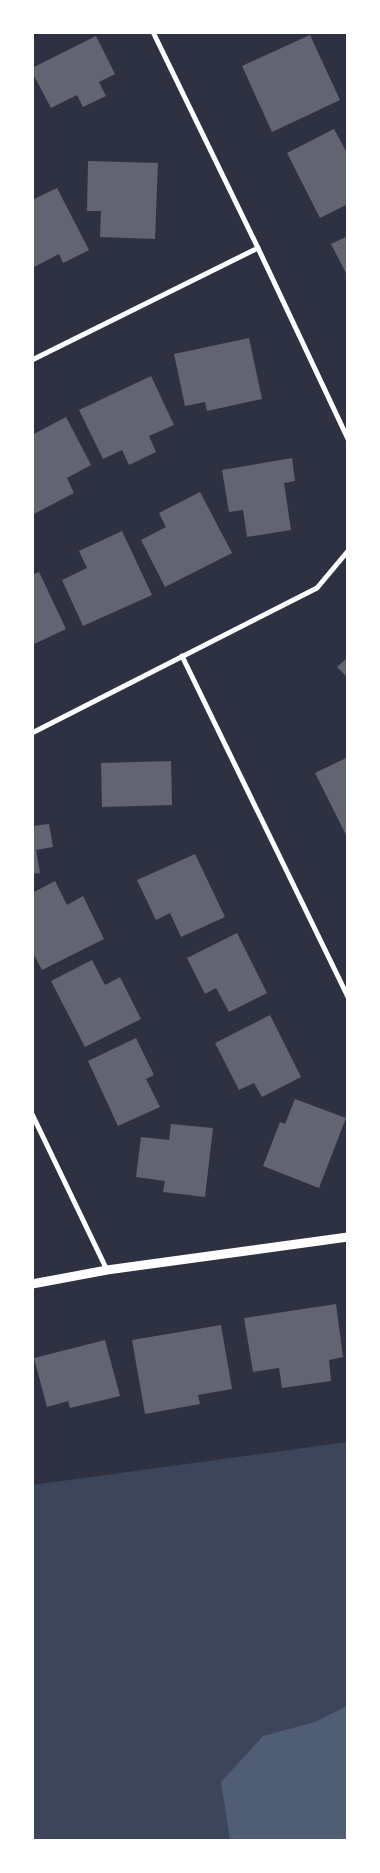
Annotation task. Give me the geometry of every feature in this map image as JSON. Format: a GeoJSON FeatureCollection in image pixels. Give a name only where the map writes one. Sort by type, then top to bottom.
{"type":"FeatureCollection","features":[{"type":"Feature","properties":{"kind":"street"},"geometry":{"type":"LineString","coordinates":[[153,32],[348,439]]}},
{"type":"Feature","properties":{"kind":"street"},"geometry":{"type":"LineString","coordinates":[[32,360],[258,248]]}},
{"type":"Feature","properties":{"kind":"street"},"geometry":{"type":"LineString","coordinates":[[32,733],[317,588],[348,551]]}},
{"type":"Feature","properties":{"kind":"street"},"geometry":{"type":"LineString","coordinates":[[182,656],[348,997]]}},
{"type":"Feature","properties":{"kind":"street"},"geometry":{"type":"LineString","coordinates":[[32,1114],[107,1270]]}},
{"type":"Feature","properties":{"kind":"street"},"geometry":{"type":"LineString","coordinates":[[32,1284],[107,1270],[348,1237]]}},
{"type":"Feature","properties":{"kind":"shaded area"},"geometry":{"type":"Polygon","coordinates":[[[347,1442],[347,1840],[33,1840],[32,1485],[347,1442]]]}},
{"type":"Feature","properties":{"kind":"shaded area"},"geometry":{"type":"Polygon","coordinates":[[[347,1706],[347,1840],[230,1840],[221,1782],[263,1736],[315,1722],[347,1706]]]}},
{"type":"Feature","properties":{"kind":"building"},"geometry":{"type":"Polygon","coordinates":[[[310,35],[340,100],[272,132],[242,66],[310,35]]]}},
{"type":"Feature","properties":{"kind":"building"},"geometry":{"type":"Polygon","coordinates":[[[96,36],[115,74],[99,82],[106,96],[83,107],[77,95],[51,108],[32,72],[32,68],[96,36]]]}},
{"type":"Feature","properties":{"kind":"building"},"geometry":{"type":"Polygon","coordinates":[[[334,129],[348,155],[348,204],[320,218],[287,153],[334,129]]]}},
{"type":"Feature","properties":{"kind":"building"},"geometry":{"type":"Polygon","coordinates":[[[88,161],[158,163],[155,239],[100,237],[101,211],[87,211],[88,161]]]}},
{"type":"Feature","properties":{"kind":"building"},"geometry":{"type":"Polygon","coordinates":[[[57,188],[89,250],[63,263],[59,254],[32,268],[32,200],[57,188]]]}},
{"type":"Feature","properties":{"kind":"building"},"geometry":{"type":"Polygon","coordinates":[[[348,236],[348,277],[331,244],[348,236]]]}},
{"type":"Feature","properties":{"kind":"building"},"geometry":{"type":"Polygon","coordinates":[[[249,338],[262,399],[207,411],[205,402],[185,406],[174,354],[249,338]]]}},
{"type":"Feature","properties":{"kind":"building"},"geometry":{"type":"Polygon","coordinates":[[[151,376],[174,425],[149,436],[156,452],[129,465],[122,450],[103,459],[79,410],[151,376]]]}},
{"type":"Feature","properties":{"kind":"building"},"geometry":{"type":"Polygon","coordinates":[[[66,417],[91,465],[67,478],[74,493],[32,515],[32,435],[66,417]]]}},
{"type":"Feature","properties":{"kind":"building"},"geometry":{"type":"Polygon","coordinates":[[[292,458],[295,481],[284,483],[291,530],[247,537],[243,510],[229,512],[222,470],[292,458]]]}},
{"type":"Feature","properties":{"kind":"building"},"geometry":{"type":"Polygon","coordinates":[[[200,492],[232,553],[165,587],[141,540],[166,527],[159,513],[200,492]]]}},
{"type":"Feature","properties":{"kind":"building"},"geometry":{"type":"Polygon","coordinates":[[[122,531],[152,595],[83,626],[62,580],[87,568],[79,551],[122,531]]]}},
{"type":"Feature","properties":{"kind":"building"},"geometry":{"type":"Polygon","coordinates":[[[39,572],[66,629],[32,645],[32,575],[39,572]]]}},
{"type":"Feature","properties":{"kind":"building"},"geometry":{"type":"Polygon","coordinates":[[[348,657],[348,678],[337,667],[348,657]]]}},
{"type":"Feature","properties":{"kind":"building"},"geometry":{"type":"Polygon","coordinates":[[[348,757],[348,839],[315,773],[348,757]]]}},
{"type":"Feature","properties":{"kind":"building"},"geometry":{"type":"Polygon","coordinates":[[[171,761],[172,805],[102,807],[101,763],[171,761]]]}},
{"type":"Feature","properties":{"kind":"building"},"geometry":{"type":"Polygon","coordinates":[[[49,824],[53,847],[36,850],[40,873],[32,874],[32,826],[49,824]]]}},
{"type":"Feature","properties":{"kind":"building"},"geometry":{"type":"Polygon","coordinates":[[[195,854],[225,917],[181,937],[170,913],[156,920],[137,880],[195,854]]]}},
{"type":"Feature","properties":{"kind":"building"},"geometry":{"type":"Polygon","coordinates":[[[55,881],[67,905],[83,896],[104,939],[42,970],[32,951],[32,893],[55,881]]]}},
{"type":"Feature","properties":{"kind":"building"},"geometry":{"type":"Polygon","coordinates":[[[237,933],[267,993],[229,1012],[216,988],[205,994],[187,958],[237,933]]]}},
{"type":"Feature","properties":{"kind":"building"},"geometry":{"type":"Polygon","coordinates":[[[92,960],[105,985],[120,977],[141,1019],[85,1047],[51,981],[92,960]]]}},
{"type":"Feature","properties":{"kind":"building"},"geometry":{"type":"Polygon","coordinates":[[[270,1015],[301,1077],[262,1097],[254,1083],[239,1090],[215,1043],[270,1015]]]}},
{"type":"Feature","properties":{"kind":"building"},"geometry":{"type":"Polygon","coordinates":[[[136,1038],[154,1075],[146,1079],[160,1107],[118,1126],[88,1061],[136,1038]]]}},
{"type":"Feature","properties":{"kind":"building"},"geometry":{"type":"Polygon","coordinates":[[[295,1099],[346,1118],[319,1188],[263,1166],[280,1122],[285,1124],[295,1099]]]}},
{"type":"Feature","properties":{"kind":"building"},"geometry":{"type":"Polygon","coordinates":[[[171,1124],[213,1128],[205,1197],[163,1192],[165,1181],[136,1177],[141,1137],[169,1140],[171,1124]]]}},
{"type":"Feature","properties":{"kind":"building"},"geometry":{"type":"Polygon","coordinates":[[[336,1304],[343,1357],[329,1360],[331,1381],[282,1388],[279,1368],[253,1372],[244,1318],[336,1304]]]}},
{"type":"Feature","properties":{"kind":"building"},"geometry":{"type":"Polygon","coordinates":[[[221,1325],[232,1389],[198,1395],[200,1404],[145,1414],[132,1340],[221,1325]]]}},
{"type":"Feature","properties":{"kind":"building"},"geometry":{"type":"Polygon","coordinates":[[[105,1340],[120,1396],[70,1408],[68,1401],[47,1407],[34,1358],[105,1340]]]}}]}
